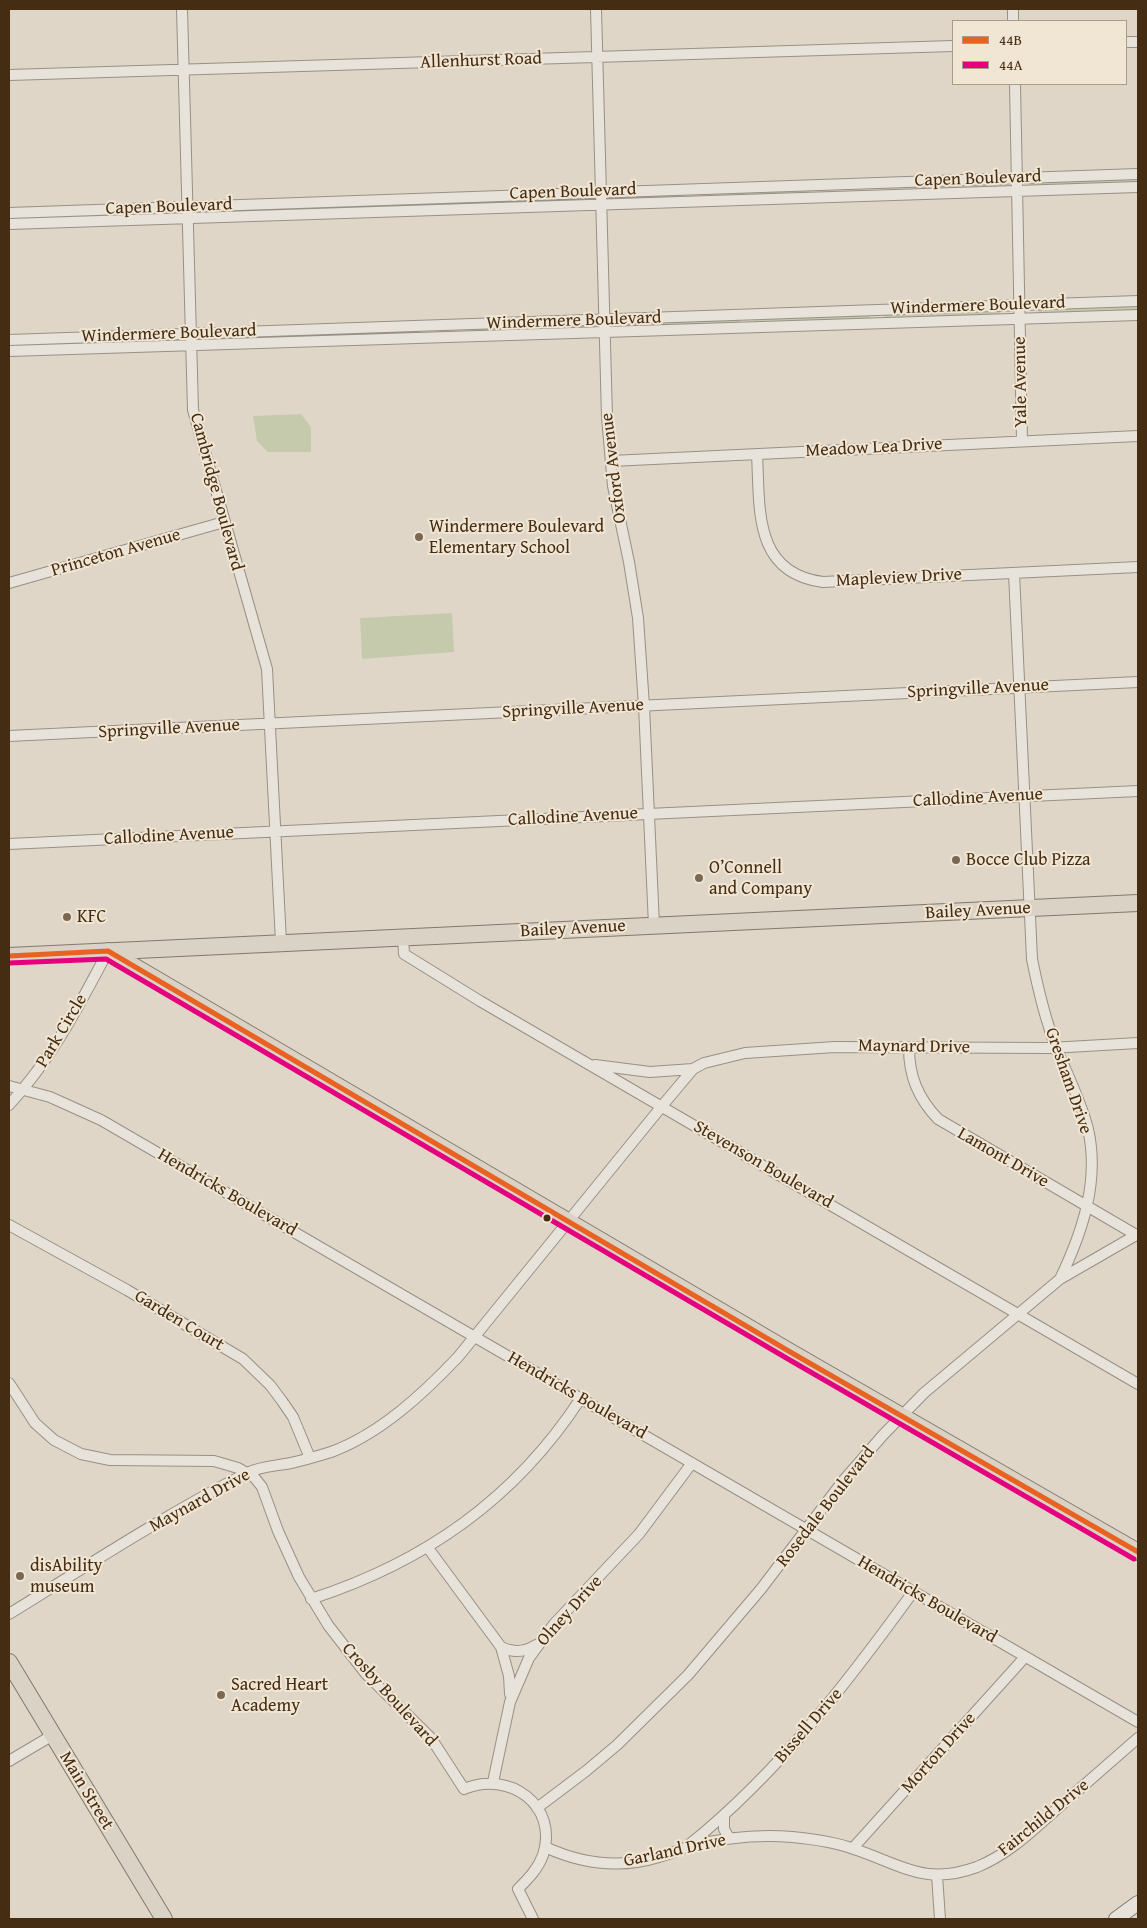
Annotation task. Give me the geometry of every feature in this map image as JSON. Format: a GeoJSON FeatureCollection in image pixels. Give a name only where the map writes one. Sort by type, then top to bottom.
{"type":"FeatureCollection","features":[{"type":"Feature","properties":{"kind":"main road","name":"Bailey Avenue"},"geometry":{"type":"LineString","coordinates":[[9,956],[1138,903]]}},
{"type":"Feature","properties":{"kind":"main road"},"geometry":{"type":"LineString","coordinates":[[161,948],[156,951],[150,961],[151,969],[162,984]]}},
{"type":"Feature","properties":{"kind":"main road"},"geometry":{"type":"LineString","coordinates":[[108,951],[1138,1552]]}},
{"type":"Feature","properties":{"kind":"main road","name":"Main Street"},"geometry":{"type":"LineString","coordinates":[[9,1662],[164,1919]]}},
{"type":"Feature","properties":{"kind":"street","name":"Cambridge Boulevard"},"geometry":{"type":"LineString","coordinates":[[182,9],[193,410],[267,669],[281,942]]}},
{"type":"Feature","properties":{"kind":"street","name":"Oxford Avenue"},"geometry":{"type":"LineString","coordinates":[[596,9],[607,417],[613,486],[635,599],[644,706],[654,925]]}},
{"type":"Feature","properties":{"kind":"street","name":"Allenhurst Road"},"geometry":{"type":"LineString","coordinates":[[9,75],[952,46]]}},
{"type":"Feature","properties":{"kind":"street","name":"Yale Avenue"},"geometry":{"type":"LineString","coordinates":[[1014,85],[1018,192],[1022,441]]}},
{"type":"Feature","properties":{"kind":"street","name":"Capen Boulevard"},"geometry":{"type":"LineString","coordinates":[[9,213],[601,191],[1138,174]]}},
{"type":"Feature","properties":{"kind":"street","name":"Capen Boulevard"},"geometry":{"type":"LineString","coordinates":[[9,224],[602,203],[1138,188]]}},
{"type":"Feature","properties":{"kind":"street","name":"Windermere Boulevard"},"geometry":{"type":"LineString","coordinates":[[9,340],[1138,301]]}},
{"type":"Feature","properties":{"kind":"street","name":"Windermere Boulevard"},"geometry":{"type":"LineString","coordinates":[[9,351],[1138,315]]}},
{"type":"Feature","properties":{"kind":"street","name":"Meadow Lea Drive"},"geometry":{"type":"LineString","coordinates":[[611,461],[1138,436]]}},
{"type":"Feature","properties":{"kind":"street","name":"Mapleview Drive"},"geometry":{"type":"LineString","coordinates":[[758,454],[764,538],[774,557],[792,573],[802,578],[823,582],[1138,567]]}},
{"type":"Feature","properties":{"kind":"street","name":"Princeton Avenue"},"geometry":{"type":"LineString","coordinates":[[9,583],[224,522]]}},
{"type":"Feature","properties":{"kind":"street","name":"Gresham Drive"},"geometry":{"type":"LineString","coordinates":[[1014,573],[1025,796],[1028,908],[1032,959],[1037,985],[1056,1047],[1088,1129],[1091,1171],[1082,1228],[1060,1279]]}},
{"type":"Feature","properties":{"kind":"street","name":"Springville Avenue"},"geometry":{"type":"LineString","coordinates":[[9,736],[1138,682]]}},
{"type":"Feature","properties":{"kind":"street","name":"Callodine Avenue"},"geometry":{"type":"LineString","coordinates":[[9,844],[1138,791]]}},
{"type":"Feature","properties":{"kind":"street","name":"Stevenson Boulevard"},"geometry":{"type":"LineString","coordinates":[[403,937],[404,954],[1138,1384]]}},
{"type":"Feature","properties":{"kind":"street","name":"Park Circle"},"geometry":{"type":"LineString","coordinates":[[9,1105],[24,1088],[56,1044],[108,951]]}},
{"type":"Feature","properties":{"kind":"street","name":"Maynard Drive"},"geometry":{"type":"LineString","coordinates":[[592,1064],[650,1072],[693,1069],[724,1057],[780,1049],[835,1046],[910,1048],[1056,1047],[1138,1043]]}},
{"type":"Feature","properties":{"kind":"street","name":"Lamont Drive"},"geometry":{"type":"LineString","coordinates":[[910,1048],[911,1071],[915,1085],[928,1108],[938,1119],[1138,1235]]}},
{"type":"Feature","properties":{"kind":"street","name":"Maynard Drive"},"geometry":{"type":"LineString","coordinates":[[9,1614],[164,1519],[247,1473],[265,1466],[310,1458],[333,1451],[400,1411],[440,1376],[475,1337],[693,1069]]}},
{"type":"Feature","properties":{"kind":"street","name":"Hendricks Boulevard"},"geometry":{"type":"LineString","coordinates":[[9,1086],[24,1088],[101,1120],[1138,1722]]}},
{"type":"Feature","properties":{"kind":"street","name":"Garden Court"},"geometry":{"type":"LineString","coordinates":[[9,1225],[127,1290],[243,1359],[270,1385],[282,1401],[293,1418],[310,1458]]}},
{"type":"Feature","properties":{"kind":"street","name":"Rosedale Boulevard"},"geometry":{"type":"LineString","coordinates":[[537,1808],[586,1771],[662,1702],[738,1619],[862,1458],[902,1415],[970,1353],[1019,1315],[1060,1279],[1138,1235]]}},
{"type":"Feature","properties":{"kind":"street","name":"Crosby Boulevard"},"geometry":{"type":"LineString","coordinates":[[9,1383],[35,1423],[54,1440],[81,1454],[110,1460],[214,1461],[238,1468],[262,1486],[288,1554],[311,1599],[328,1625],[366,1674],[430,1738],[464,1789],[475,1784],[493,1782],[514,1788],[524,1794],[537,1808],[545,1828],[545,1847],[537,1867],[518,1888],[534,1919]]}},
{"type":"Feature","properties":{"kind":"street"},"geometry":{"type":"LineString","coordinates":[[311,1599],[371,1577],[428,1548],[477,1513],[522,1473],[552,1438],[581,1398]]}},
{"type":"Feature","properties":{"kind":"street","name":"Olney Drive"},"geometry":{"type":"LineString","coordinates":[[493,1782],[510,1702],[519,1676],[539,1643],[639,1534],[692,1462]]}},
{"type":"Feature","properties":{"kind":"street"},"geometry":{"type":"LineString","coordinates":[[428,1548],[501,1647],[509,1676],[510,1702]]}},
{"type":"Feature","properties":{"kind":"street","name":"Bissell Drive"},"geometry":{"type":"LineString","coordinates":[[688,1846],[724,1817],[772,1769],[825,1709],[913,1592]]}},
{"type":"Feature","properties":{"kind":"street"},"geometry":{"type":"LineString","coordinates":[[501,1647],[516,1651],[526,1650],[539,1643]]}},
{"type":"Feature","properties":{"kind":"street","name":"Morton Drive"},"geometry":{"type":"LineString","coordinates":[[853,1848],[1025,1657]]}},
{"type":"Feature","properties":{"kind":"street"},"geometry":{"type":"LineString","coordinates":[[9,1761],[53,1735]]}},
{"type":"Feature","properties":{"kind":"street","name":"Fairchild Drive"},"geometry":{"type":"LineString","coordinates":[[937,1875],[977,1866],[994,1859],[1022,1840],[1138,1738]]}},
{"type":"Feature","properties":{"kind":"street"},"geometry":{"type":"LineString","coordinates":[[724,1817],[724,1829],[729,1838]]}},
{"type":"Feature","properties":{"kind":"street","name":"Garland Drive"},"geometry":{"type":"LineString","coordinates":[[545,1847],[574,1858],[610,1864],[646,1861],[688,1846],[729,1838],[791,1837],[853,1848],[911,1872],[937,1875]]}},
{"type":"Feature","properties":{"kind":"street"},"geometry":{"type":"LineString","coordinates":[[937,1875],[940,1919]]}},
{"type":"Feature","properties":{"kind":"street"},"geometry":{"type":"LineString","coordinates":[[1116,1919],[1138,1903]]}},
{"type":"Feature","properties":{"kind":"green space"},"geometry":{"type":"Polygon","coordinates":[[[1138,178],[1138,181],[1029,185],[1029,182],[1138,178]]]}},
{"type":"Feature","properties":{"kind":"green space"},"geometry":{"type":"Polygon","coordinates":[[[1007,183],[1006,186],[828,190],[829,189],[1007,183]]]}},
{"type":"Feature","properties":{"kind":"green space"},"geometry":{"type":"Polygon","coordinates":[[[811,190],[810,193],[613,197],[614,196],[811,190]]]}},
{"type":"Feature","properties":{"kind":"green space"},"geometry":{"type":"Polygon","coordinates":[[[590,197],[589,200],[408,204],[408,203],[590,197]]]}},
{"type":"Feature","properties":{"kind":"green space"},"geometry":{"type":"Polygon","coordinates":[[[390,204],[389,206],[199,211],[200,210],[390,204]]]}},
{"type":"Feature","properties":{"kind":"green space"},"geometry":{"type":"Polygon","coordinates":[[[176,211],[175,214],[9,219],[9,216],[176,211]]]}},
{"type":"Feature","properties":{"kind":"green space"},"geometry":{"type":"Polygon","coordinates":[[[1138,306],[1138,311],[1038,312],[1040,309],[1138,306]]]}},
{"type":"Feature","properties":{"kind":"green space"},"geometry":{"type":"Polygon","coordinates":[[[999,310],[1001,315],[884,317],[886,314],[999,310]]]}},
{"type":"Feature","properties":{"kind":"green space"},"geometry":{"type":"Polygon","coordinates":[[[869,315],[871,319],[753,321],[755,319],[869,315]]]}},
{"type":"Feature","properties":{"kind":"green space"},"geometry":{"type":"Polygon","coordinates":[[[739,319],[740,323],[623,326],[625,323],[739,319]]]}},
{"type":"Feature","properties":{"kind":"green space"},"geometry":{"type":"Polygon","coordinates":[[[585,324],[587,328],[471,331],[473,328],[585,324]]]}},
{"type":"Feature","properties":{"kind":"green space"},"geometry":{"type":"Polygon","coordinates":[[[330,334],[330,337],[216,339],[216,338],[330,334]]]}},
{"type":"Feature","properties":{"kind":"green space"},"geometry":{"type":"Polygon","coordinates":[[[301,414],[311,427],[311,452],[268,452],[257,441],[253,416],[301,414]]]}},
{"type":"Feature","properties":{"kind":"green space"},"geometry":{"type":"Polygon","coordinates":[[[452,613],[454,652],[362,659],[360,618],[452,613]]]}},
{"type":"Feature","properties":{"kind":"transit line","name":"44B"},"geometry":{"type":"LineString","coordinates":[[9,956],[108,951],[792,1353],[1138,1552]]}},
{"type":"Feature","properties":{"kind":"transit line","name":"44A"},"geometry":{"type":"LineString","coordinates":[[9,963],[106,959],[788,1359],[1134,1559]]}},
{"type":"Feature","properties":{"kind":"place","name":"Windermere Boulevard Elementary School"},"geometry":{"type":"Point","coordinates":[419,537]}},
{"type":"Feature","properties":{"kind":"place","name":"Bocce Club Pizza"},"geometry":{"type":"Point","coordinates":[956,860]}},
{"type":"Feature","properties":{"kind":"place","name":"O’Connell and Company"},"geometry":{"type":"Point","coordinates":[699,878]}},
{"type":"Feature","properties":{"kind":"place","name":"KFC"},"geometry":{"type":"Point","coordinates":[67,917]}},
{"type":"Feature","properties":{"kind":"place","name":"disAbility museum"},"geometry":{"type":"Point","coordinates":[20,1576]}},
{"type":"Feature","properties":{"kind":"place","name":"Sacred Heart Academy"},"geometry":{"type":"Point","coordinates":[221,1695]}}]}
